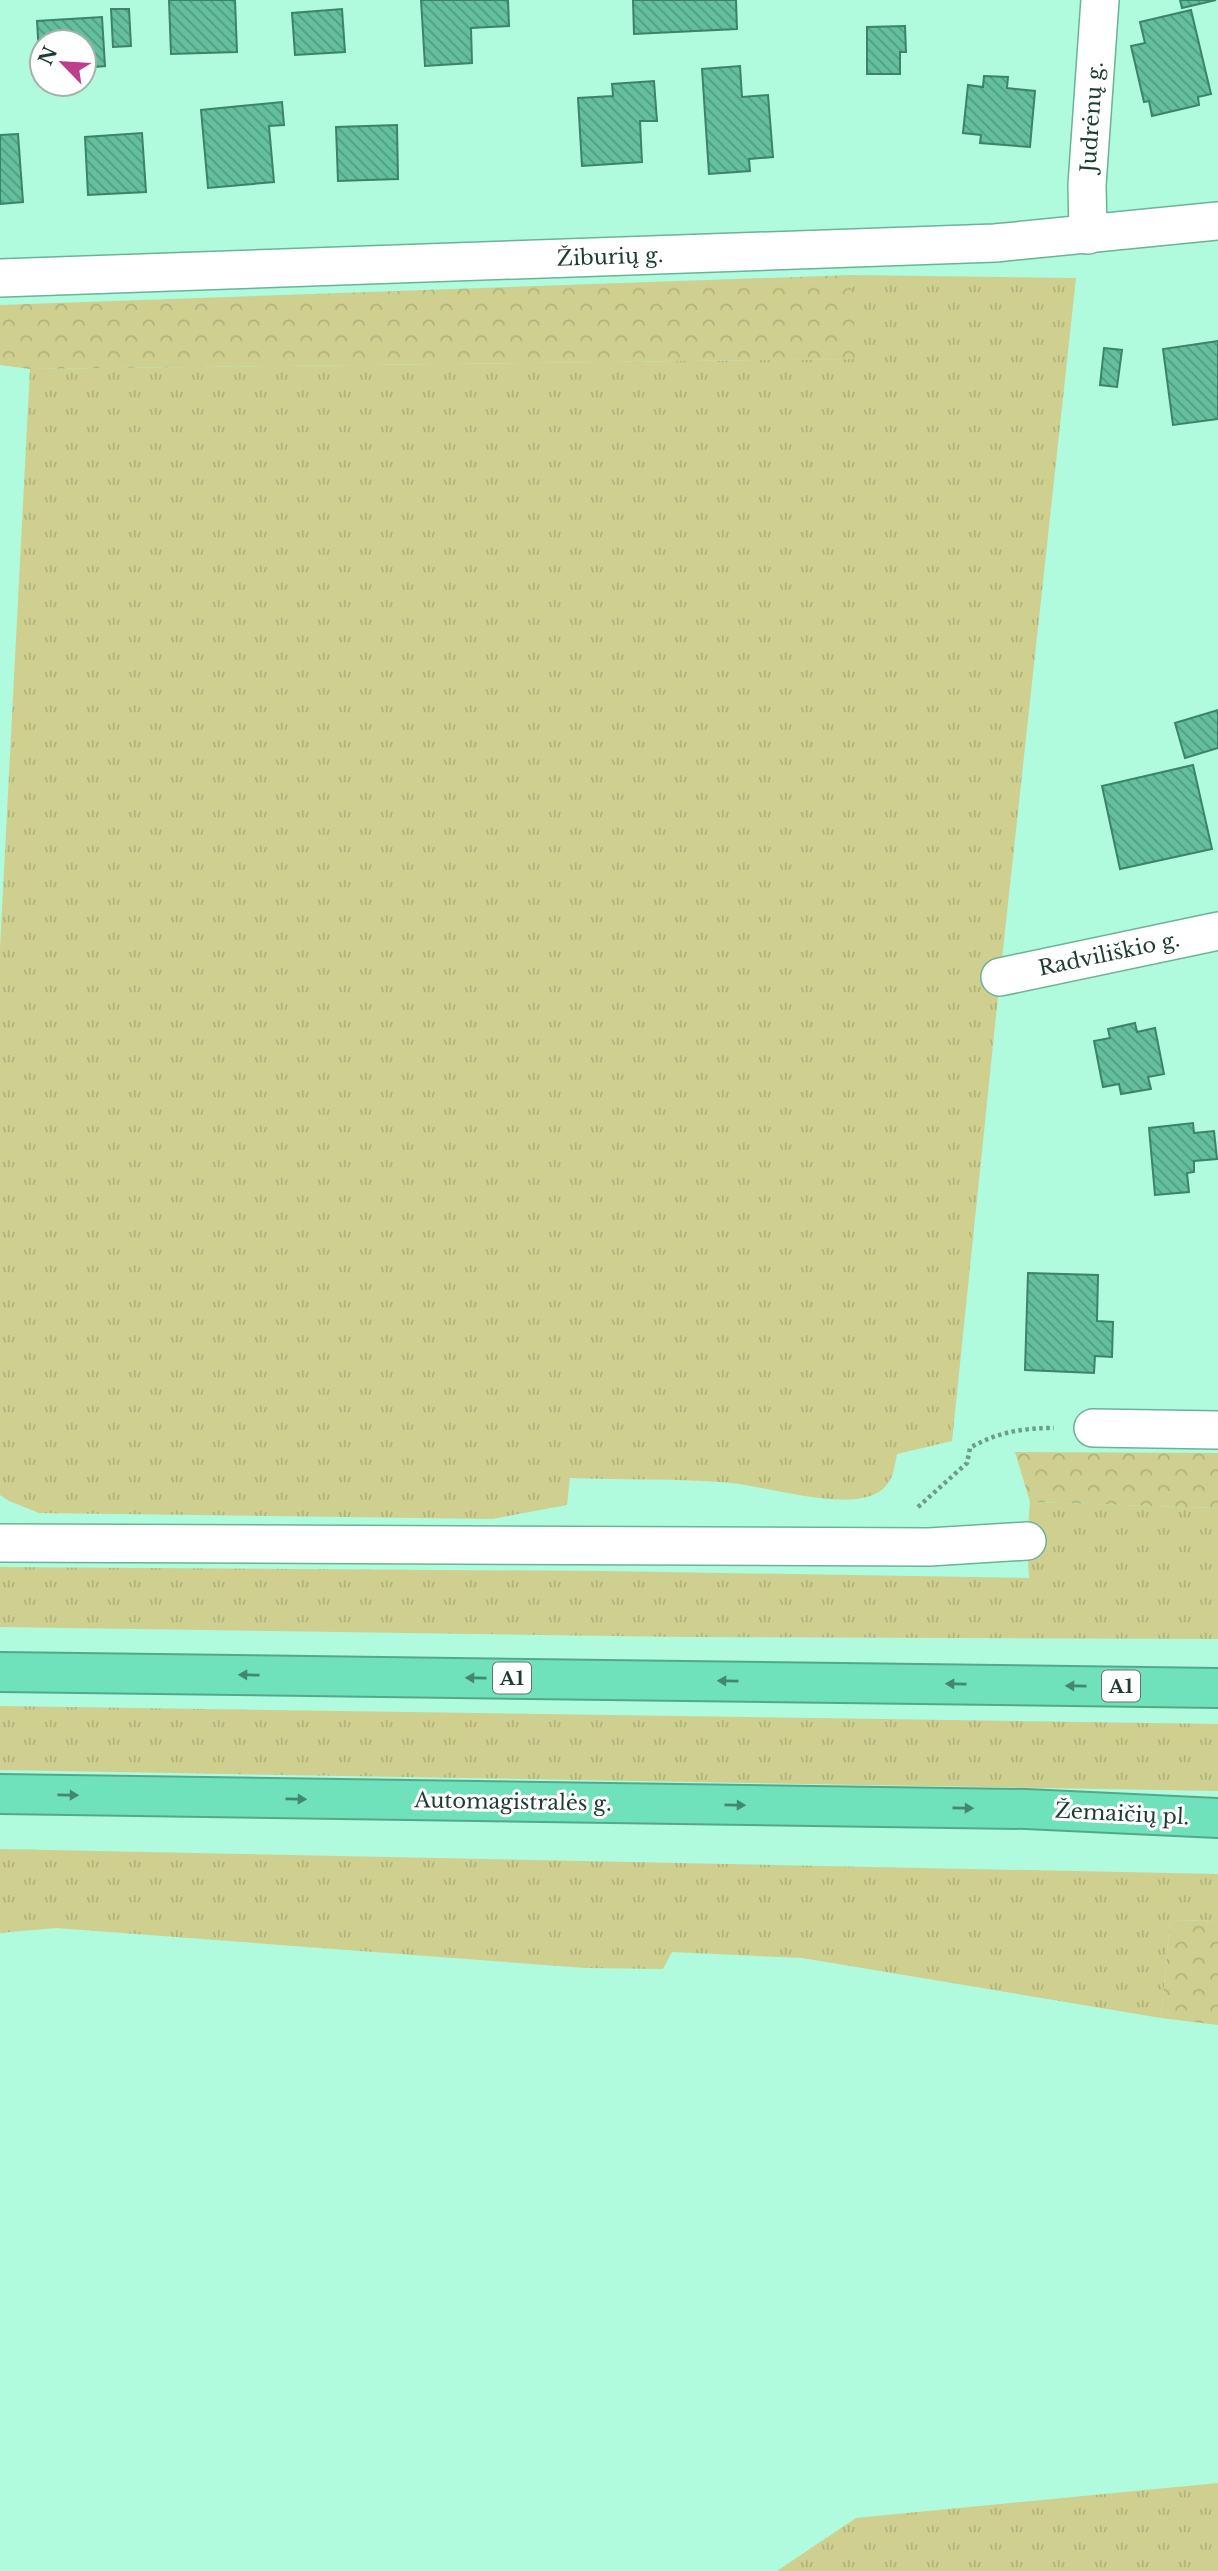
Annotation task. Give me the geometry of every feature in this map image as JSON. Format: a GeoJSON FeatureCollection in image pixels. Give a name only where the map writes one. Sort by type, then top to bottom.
{"type":"FeatureCollection","features":[{"type":"Feature","properties":{"kind":"highway","name":"A1"},"geometry":{"type":"LineString","coordinates":[[0,1672],[1218,1688]]}},
{"type":"Feature","properties":{"kind":"highway","name":"Automagistralės g."},"geometry":{"type":"LineString","coordinates":[[0,1794],[1026,1809]]}},
{"type":"Feature","properties":{"kind":"highway","name":"Žemaičių pl."},"geometry":{"type":"LineString","coordinates":[[1026,1809],[1218,1818]]}},
{"type":"Feature","properties":{"kind":"street","name":"Judrėnų g."},"geometry":{"type":"LineString","coordinates":[[1088,235],[1087,185],[1100,0]]}},
{"type":"Feature","properties":{"kind":"street","name":"Žiburių g."},"geometry":{"type":"LineString","coordinates":[[0,278],[995,243],[1218,221]]}},
{"type":"Feature","properties":{"kind":"street","name":"Radviliškio g."},"geometry":{"type":"LineString","coordinates":[[1000,977],[1218,931]]}},
{"type":"Feature","properties":{"kind":"street"},"geometry":{"type":"LineString","coordinates":[[1093,1428],[1218,1430]]}},
{"type":"Feature","properties":{"kind":"street"},"geometry":{"type":"LineString","coordinates":[[0,1543],[929,1547],[1027,1541]]}},
{"type":"Feature","properties":{"kind":"path"},"geometry":{"type":"LineString","coordinates":[[967,1463],[970,1448],[999,1434],[1020,1429],[1093,1428]]}},
{"type":"Feature","properties":{"kind":"green space"},"geometry":{"type":"Polygon","coordinates":[[[851,275],[1076,278],[952,1441],[897,1454],[891,1477],[881,1491],[844,1500],[732,1483],[570,1478],[567,1505],[492,1519],[39,1513],[0,1495],[0,948],[30,369],[854,359],[851,275]]]}},
{"type":"Feature","properties":{"kind":"green space"},"geometry":{"type":"Polygon","coordinates":[[[851,275],[855,359],[30,369],[0,365],[0,305],[851,275]]]}},
{"type":"Feature","properties":{"kind":"green space"},"geometry":{"type":"Polygon","coordinates":[[[1015,1452],[1218,1453],[1218,1508],[1030,1502],[1015,1452]]]}},
{"type":"Feature","properties":{"kind":"green space"},"geometry":{"type":"Polygon","coordinates":[[[1030,1502],[1218,1508],[1218,1639],[684,1637],[0,1627],[0,1567],[604,1571],[1029,1578],[1027,1541],[1030,1502]]]}},
{"type":"Feature","properties":{"kind":"green space"},"geometry":{"type":"Polygon","coordinates":[[[0,1706],[1218,1724],[1218,1791],[0,1770],[0,1706]]]}},
{"type":"Feature","properties":{"kind":"green space"},"geometry":{"type":"Polygon","coordinates":[[[0,1849],[1218,1874],[1218,1920],[1170,1921],[1161,2018],[802,1958],[672,1952],[663,1969],[585,1968],[56,1928],[0,1933],[0,1849]]]}},
{"type":"Feature","properties":{"kind":"green space"},"geometry":{"type":"Polygon","coordinates":[[[1218,1920],[1218,2025],[1161,2018],[1170,1921],[1218,1920]]]}},
{"type":"Feature","properties":{"kind":"green space"},"geometry":{"type":"Polygon","coordinates":[[[1218,2483],[1218,2571],[777,2571],[856,2518],[1218,2483]]]}},
{"type":"Feature","properties":{"kind":"building"},"geometry":{"type":"Polygon","coordinates":[[[169,0],[235,0],[237,52],[171,54],[169,0]]]}},
{"type":"Feature","properties":{"kind":"building"},"geometry":{"type":"Polygon","coordinates":[[[421,0],[508,0],[509,26],[471,28],[472,63],[425,66],[421,0]]]}},
{"type":"Feature","properties":{"kind":"building"},"geometry":{"type":"Polygon","coordinates":[[[633,0],[736,0],[737,29],[634,34],[633,0]]]}},
{"type":"Feature","properties":{"kind":"building"},"geometry":{"type":"Polygon","coordinates":[[[1180,0],[1216,0],[1182,8],[1180,0]]]}},
{"type":"Feature","properties":{"kind":"building"},"geometry":{"type":"Polygon","coordinates":[[[111,9],[129,9],[131,46],[113,47],[111,9]]]}},
{"type":"Feature","properties":{"kind":"building"},"geometry":{"type":"Polygon","coordinates":[[[342,9],[345,52],[295,55],[292,13],[342,9]]]}},
{"type":"Feature","properties":{"kind":"building"},"geometry":{"type":"Polygon","coordinates":[[[1191,10],[1211,94],[1198,97],[1199,105],[1152,116],[1149,101],[1144,102],[1131,46],[1145,43],[1140,22],[1191,10]]]}},
{"type":"Feature","properties":{"kind":"building"},"geometry":{"type":"Polygon","coordinates":[[[102,17],[105,66],[98,67],[98,28],[37,28],[37,21],[102,17]]]}},
{"type":"Feature","properties":{"kind":"building"},"geometry":{"type":"Polygon","coordinates":[[[905,26],[906,52],[900,52],[900,74],[867,74],[867,27],[905,26]]]}},
{"type":"Feature","properties":{"kind":"building"},"geometry":{"type":"Polygon","coordinates":[[[740,66],[742,97],[768,95],[773,157],[749,159],[750,171],[709,174],[702,69],[740,66]]]}},
{"type":"Feature","properties":{"kind":"building"},"geometry":{"type":"Polygon","coordinates":[[[984,76],[1008,77],[1007,88],[1035,91],[1030,147],[980,143],[981,135],[963,133],[968,85],[983,87],[984,76]]]}},
{"type":"Feature","properties":{"kind":"building"},"geometry":{"type":"Polygon","coordinates":[[[654,81],[657,121],[640,121],[642,162],[582,166],[578,98],[613,96],[612,84],[654,81]]]}},
{"type":"Feature","properties":{"kind":"building"},"geometry":{"type":"Polygon","coordinates":[[[282,102],[284,125],[269,126],[274,182],[208,188],[201,110],[282,102]]]}},
{"type":"Feature","properties":{"kind":"building"},"geometry":{"type":"Polygon","coordinates":[[[397,125],[398,179],[338,181],[336,127],[397,125]]]}},
{"type":"Feature","properties":{"kind":"building"},"geometry":{"type":"Polygon","coordinates":[[[142,133],[146,192],[88,195],[85,137],[142,133]]]}},
{"type":"Feature","properties":{"kind":"building"},"geometry":{"type":"Polygon","coordinates":[[[18,134],[23,202],[0,204],[0,135],[18,134]]]}},
{"type":"Feature","properties":{"kind":"building"},"geometry":{"type":"Polygon","coordinates":[[[1218,341],[1218,419],[1173,425],[1163,349],[1218,341]]]}},
{"type":"Feature","properties":{"kind":"building"},"geometry":{"type":"Polygon","coordinates":[[[1104,348],[1122,350],[1117,387],[1100,385],[1104,348]]]}},
{"type":"Feature","properties":{"kind":"building"},"geometry":{"type":"Polygon","coordinates":[[[1218,710],[1218,748],[1185,758],[1175,723],[1218,710]]]}},
{"type":"Feature","properties":{"kind":"building"},"geometry":{"type":"Polygon","coordinates":[[[1193,765],[1212,849],[1120,869],[1102,786],[1193,765]]]}},
{"type":"Feature","properties":{"kind":"building"},"geometry":{"type":"Polygon","coordinates":[[[1135,1023],[1137,1032],[1155,1028],[1164,1074],[1148,1077],[1151,1089],[1121,1094],[1119,1084],[1103,1087],[1094,1041],[1110,1038],[1108,1029],[1135,1023]]]}},
{"type":"Feature","properties":{"kind":"building"},"geometry":{"type":"Polygon","coordinates":[[[1193,1123],[1194,1133],[1214,1131],[1217,1159],[1194,1161],[1194,1172],[1187,1173],[1189,1192],[1155,1195],[1149,1128],[1193,1123]]]}},
{"type":"Feature","properties":{"kind":"building"},"geometry":{"type":"Polygon","coordinates":[[[1028,1273],[1098,1275],[1097,1321],[1113,1322],[1112,1357],[1095,1356],[1094,1373],[1025,1370],[1028,1273]]]}}]}
